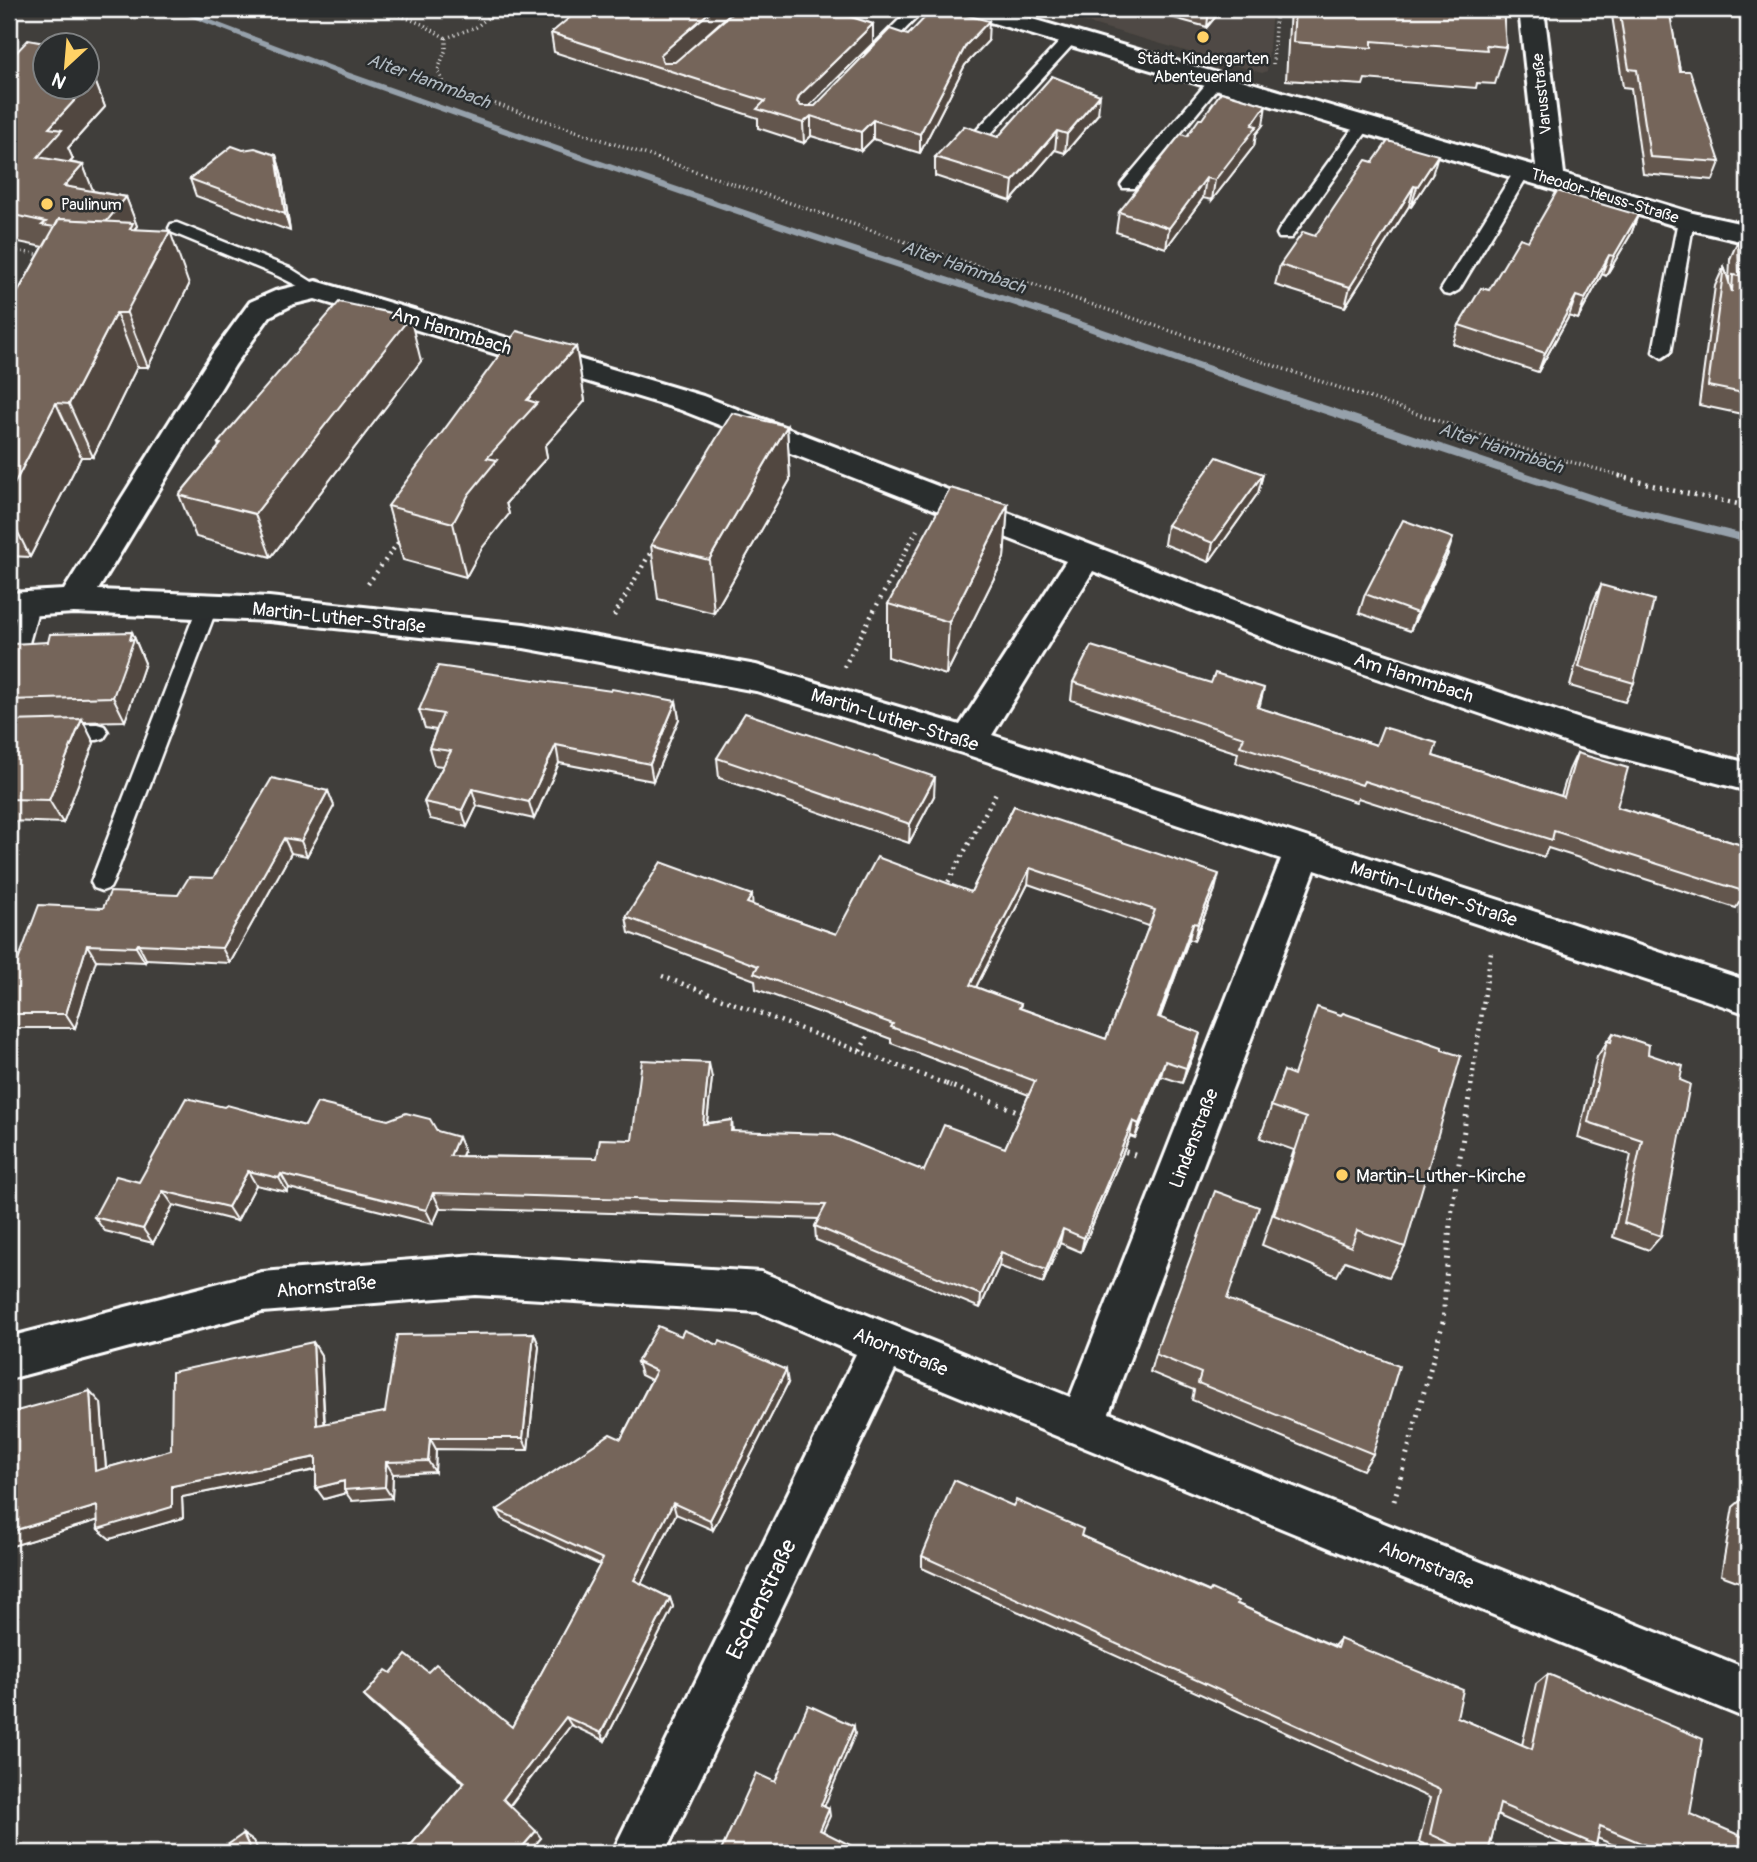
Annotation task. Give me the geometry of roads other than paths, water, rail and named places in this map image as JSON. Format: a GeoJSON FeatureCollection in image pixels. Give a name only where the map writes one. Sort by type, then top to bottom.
{"type":"FeatureCollection","features":[{"type":"Feature","properties":{"kind":"street","name":"Theodor-Heuss-Straße"},"geometry":{"type":"LineString","coordinates":[[972,9],[1686,220],[1748,234]]}},
{"type":"Feature","properties":{"kind":"street","name":"Varusstraße"},"geometry":{"type":"LineString","coordinates":[[1532,9],[1551,179]]}},
{"type":"Feature","properties":{"kind":"street","name":"Am Hammbach"},"geometry":{"type":"LineString","coordinates":[[316,290],[692,403],[1306,641],[1592,737],[1748,777]]}},
{"type":"Feature","properties":{"kind":"street"},"geometry":{"type":"LineString","coordinates":[[74,601],[223,361],[261,309],[285,297],[316,290]]}},
{"type":"Feature","properties":{"kind":"street"},"geometry":{"type":"LineString","coordinates":[[970,741],[1086,555]]}},
{"type":"Feature","properties":{"kind":"street","name":"Martin-Luther-Straße"},"geometry":{"type":"LineString","coordinates":[[19,604],[74,601],[208,605],[345,617],[524,636],[756,678],[970,741],[1748,997]]}},
{"type":"Feature","properties":{"kind":"street","name":"Lindenstraße"},"geometry":{"type":"LineString","coordinates":[[1082,1424],[1303,851]]}},
{"type":"Feature","properties":{"kind":"street","name":"Ahornstraße"},"geometry":{"type":"LineString","coordinates":[[9,1358],[262,1292],[475,1275],[761,1292],[1748,1694]]}},
{"type":"Feature","properties":{"kind":"street","name":"Eschenstraße"},"geometry":{"type":"LineString","coordinates":[[638,1853],[884,1344]]}},
{"type":"Feature","properties":{"kind":"lane"},"geometry":{"type":"LineString","coordinates":[[863,64],[918,9]]}},
{"type":"Feature","properties":{"kind":"lane"},"geometry":{"type":"LineString","coordinates":[[979,137],[1071,38]]}},
{"type":"Feature","properties":{"kind":"lane"},"geometry":{"type":"LineString","coordinates":[[1129,185],[1216,81]]}},
{"type":"Feature","properties":{"kind":"lane"},"geometry":{"type":"LineString","coordinates":[[1285,234],[1365,123]]}},
{"type":"Feature","properties":{"kind":"lane","name":"Theodor-Heuss-Straße"},"geometry":{"type":"LineString","coordinates":[[1450,290],[1523,170]]}},
{"type":"Feature","properties":{"kind":"lane","name":"Theodor-Heuss-Straße"},"geometry":{"type":"LineString","coordinates":[[1662,352],[1686,220]]}},
{"type":"Feature","properties":{"kind":"lane"},"geometry":{"type":"LineString","coordinates":[[177,228],[284,272],[316,290]]}},
{"type":"Feature","properties":{"kind":"lane"},"geometry":{"type":"LineString","coordinates":[[9,679],[19,604]]}},
{"type":"Feature","properties":{"kind":"lane"},"geometry":{"type":"LineString","coordinates":[[102,882],[208,605]]}},
{"type":"Feature","properties":{"kind":"lane"},"geometry":{"type":"LineString","coordinates":[[9,734],[97,732]]}},
{"type":"Feature","properties":{"kind":"waterway","name":"Alter Hammbach"},"geometry":{"type":"LineString","coordinates":[[174,9],[347,75],[560,150],[1059,317],[1287,397],[1615,506],[1748,539]]}},
{"type":"Feature","properties":{"kind":"place","name":"Städt. Kindergarten Abenteuerland"},"geometry":{"type":"Point","coordinates":[1203,37]}},
{"type":"Feature","properties":{"kind":"place","name":"Paulinum"},"geometry":{"type":"Point","coordinates":[47,204]}},
{"type":"Feature","properties":{"kind":"place","name":"Martin-Luther-Kirche"},"geometry":{"type":"Point","coordinates":[1342,1175]}}]}
